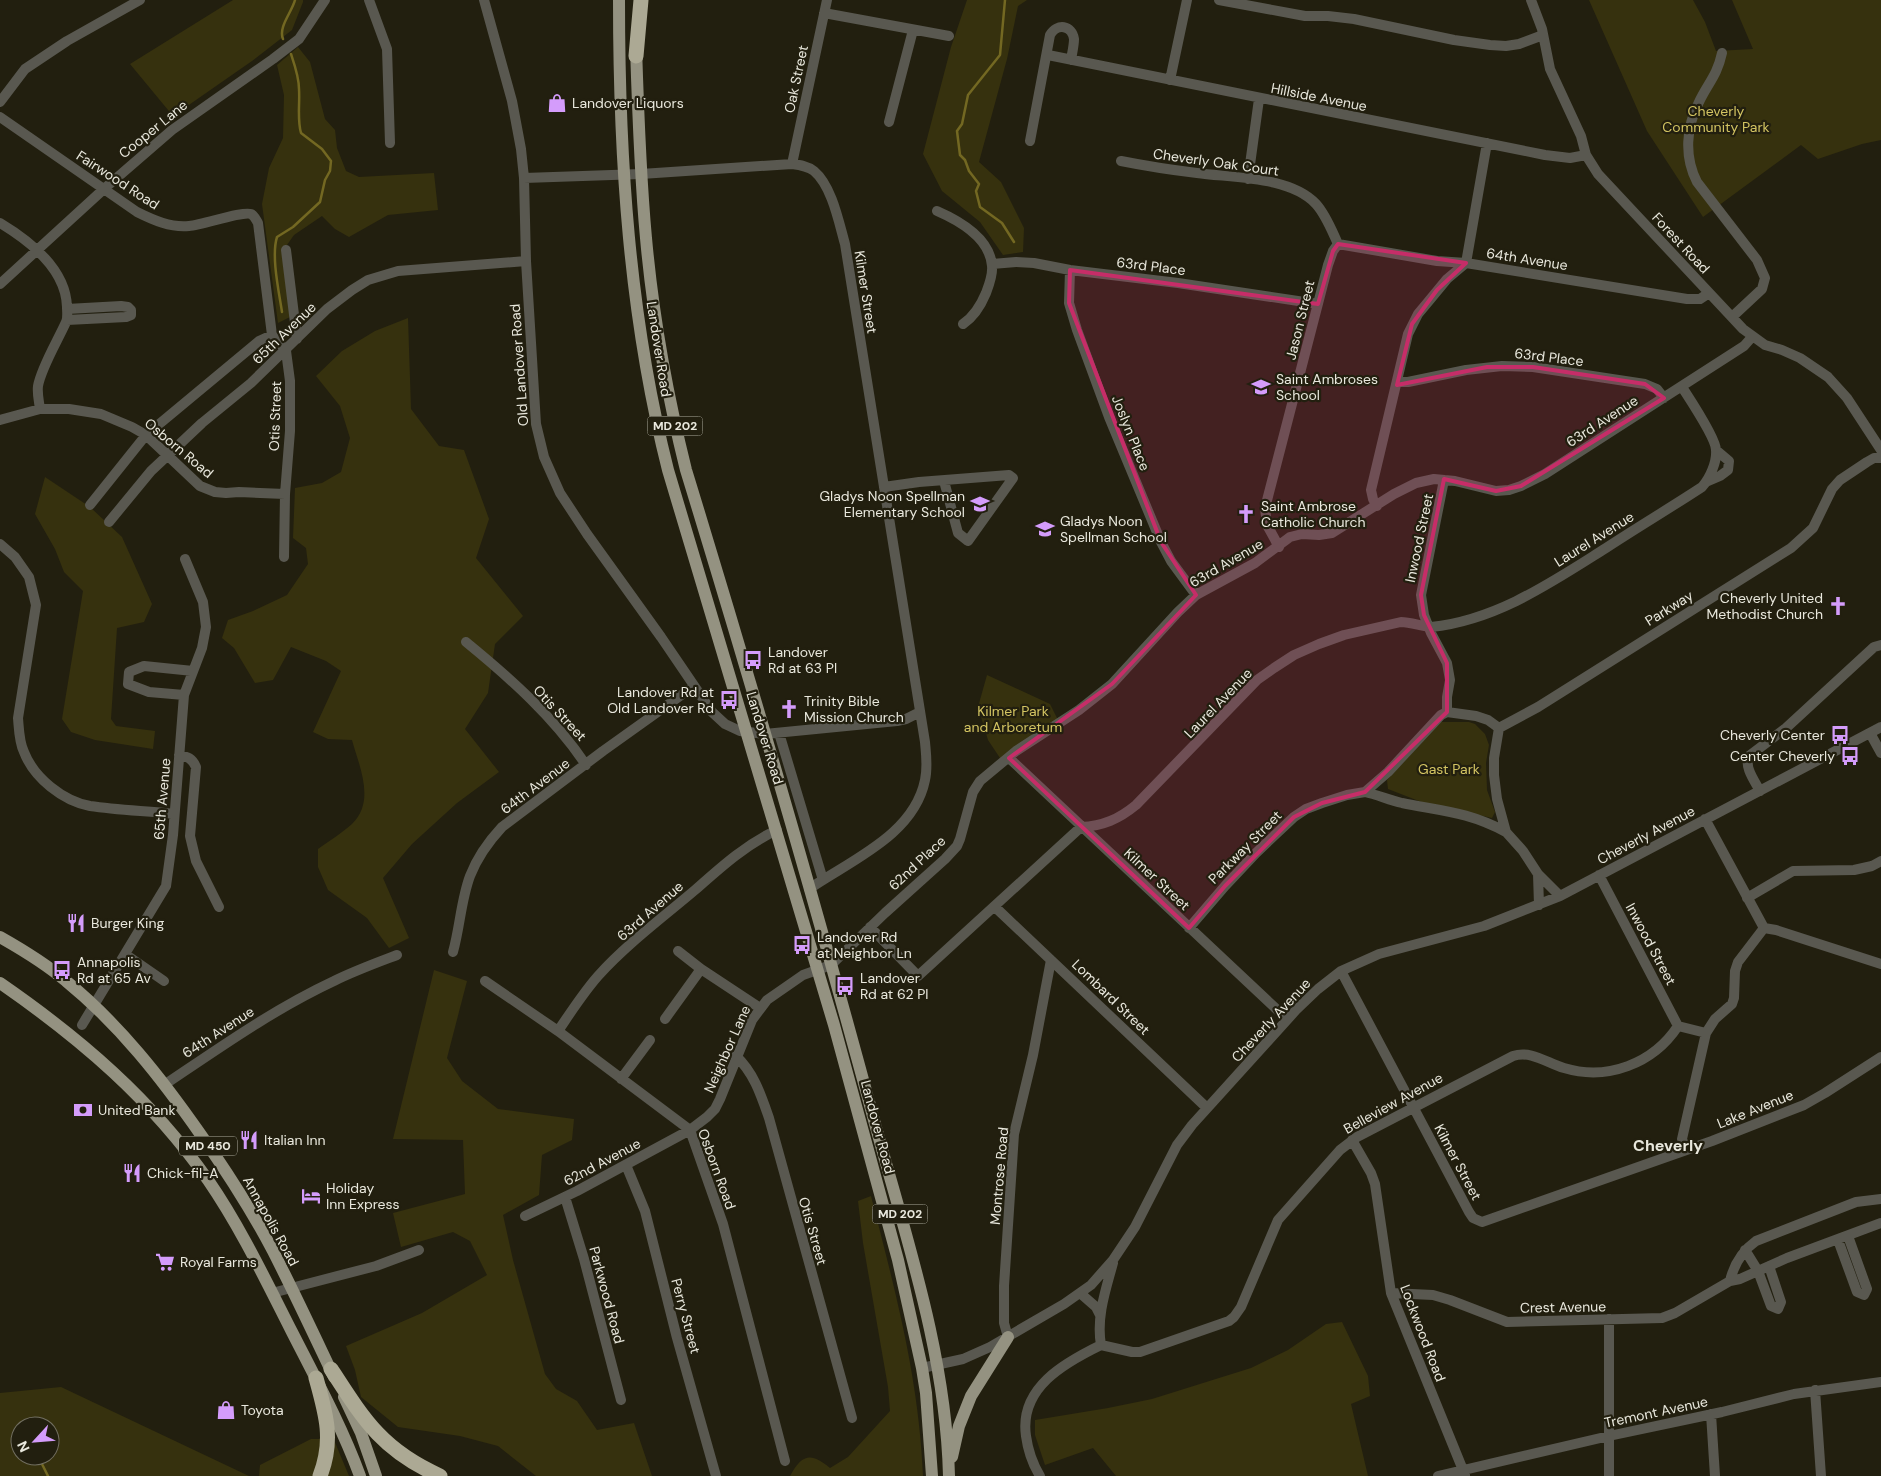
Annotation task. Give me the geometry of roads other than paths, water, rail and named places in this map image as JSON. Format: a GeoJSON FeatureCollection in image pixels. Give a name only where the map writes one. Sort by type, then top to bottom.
{"type":"FeatureCollection","features":[{"type":"Feature","properties":{"kind":"highway"},"geometry":{"type":"LineString","coordinates":[[636,56],[641,0]]}},
{"type":"Feature","properties":{"kind":"highway"},"geometry":{"type":"LineString","coordinates":[[331,1369],[364,1420],[379,1437],[408,1459],[440,1476]]}},
{"type":"Feature","properties":{"kind":"highway"},"geometry":{"type":"LineString","coordinates":[[316,1378],[328,1428],[327,1453],[320,1476]]}},
{"type":"Feature","properties":{"kind":"main road","name":"Landover Road"},"geometry":{"type":"LineString","coordinates":[[619,0],[620,106],[624,174],[637,307],[659,434],[668,470],[777,830],[851,1084],[898,1260],[926,1393],[932,1476]]}},
{"type":"Feature","properties":{"kind":"main road","name":"Landover Road"},"geometry":{"type":"LineString","coordinates":[[634,0],[641,174],[652,292],[674,420],[686,470],[831,964],[917,1278],[938,1365],[949,1471]]}},
{"type":"Feature","properties":{"kind":"main road","name":"Annapolis Road"},"geometry":{"type":"LineString","coordinates":[[0,937],[44,964],[66,981],[94,1006],[133,1047],[164,1085],[233,1183],[269,1244],[331,1369],[361,1433],[375,1475]]}},
{"type":"Feature","properties":{"kind":"main road","name":"MD 450"},"geometry":{"type":"LineString","coordinates":[[0,983],[55,1022],[117,1074],[162,1122],[217,1194],[250,1250],[316,1378],[360,1476]]}},
{"type":"Feature","properties":{"kind":"main road"},"geometry":{"type":"LineString","coordinates":[[272,1293],[286,1301],[362,1454],[375,1475]]}},
{"type":"Feature","properties":{"kind":"main road"},"geometry":{"type":"LineString","coordinates":[[949,1471],[959,1426],[971,1396],[1008,1336]]}},
{"type":"Feature","properties":{"kind":"street"},"geometry":{"type":"LineString","coordinates":[[0,102],[25,69],[67,41],[140,0]]}},
{"type":"Feature","properties":{"kind":"street","name":"Cooper Lane"},"geometry":{"type":"LineString","coordinates":[[0,284],[172,130],[292,44],[306,29],[325,0]]}},
{"type":"Feature","properties":{"kind":"street"},"geometry":{"type":"LineString","coordinates":[[369,0],[387,49],[390,143]]}},
{"type":"Feature","properties":{"kind":"street","name":"Old Landover Road"},"geometry":{"type":"LineString","coordinates":[[484,0],[518,128],[524,178],[526,261],[536,424],[538,439],[550,473],[560,493],[587,534],[719,719],[732,729],[748,733],[765,734]]}},
{"type":"Feature","properties":{"kind":"street","name":"Oak Street"},"geometry":{"type":"LineString","coordinates":[[792,164],[827,0]]}},
{"type":"Feature","properties":{"kind":"street"},"geometry":{"type":"LineString","coordinates":[[1170,80],[1187,0]]}},
{"type":"Feature","properties":{"kind":"street"},"geometry":{"type":"LineString","coordinates":[[1218,0],[1305,16],[1340,17],[1454,40],[1490,45],[1506,46],[1519,44],[1543,36]]}},
{"type":"Feature","properties":{"kind":"street","name":"Forest Road"},"geometry":{"type":"LineString","coordinates":[[1531,0],[1539,19],[1550,69],[1578,130],[1586,155],[1598,174],[1752,337],[1765,345],[1800,358],[1828,377],[1847,398],[1881,450]]}},
{"type":"Feature","properties":{"kind":"street"},"geometry":{"type":"LineString","coordinates":[[824,13],[949,36]]}},
{"type":"Feature","properties":{"kind":"street"},"geometry":{"type":"LineString","coordinates":[[1030,141],[1052,31],[1065,27],[1071,31],[1074,40],[1071,60]]}},
{"type":"Feature","properties":{"kind":"street"},"geometry":{"type":"LineString","coordinates":[[889,122],[913,30]]}},
{"type":"Feature","properties":{"kind":"street"},"geometry":{"type":"LineString","coordinates":[[1722,53],[1716,74],[1700,100],[1693,117],[1688,142],[1688,155],[1692,173],[1701,190],[1756,260],[1765,278],[1762,289],[1732,316]]}},
{"type":"Feature","properties":{"kind":"street","name":"Hillside Avenue"},"geometry":{"type":"LineString","coordinates":[[1048,55],[1259,99],[1556,157],[1570,158],[1586,155]]}},
{"type":"Feature","properties":{"kind":"street"},"geometry":{"type":"LineString","coordinates":[[1248,179],[1259,99]]}},
{"type":"Feature","properties":{"kind":"street","name":"Fairwood Road"},"geometry":{"type":"LineString","coordinates":[[0,117],[137,212],[154,220],[174,226],[189,226],[243,214],[250,214],[255,217],[258,223],[272,335]]}},
{"type":"Feature","properties":{"kind":"street"},"geometry":{"type":"LineString","coordinates":[[1377,506],[1371,490],[1404,350],[1412,324],[1437,290],[1466,263],[1487,143]]}},
{"type":"Feature","properties":{"kind":"street","name":"Cheverly Oak Court"},"geometry":{"type":"LineString","coordinates":[[1122,162],[1286,186],[1308,197],[1316,204],[1324,215],[1338,244]]}},
{"type":"Feature","properties":{"kind":"street","name":"Kilmer Street"},"geometry":{"type":"LineString","coordinates":[[524,178],[641,174],[792,164],[804,166],[815,172],[824,183],[833,203],[845,244],[920,712]]}},
{"type":"Feature","properties":{"kind":"street"},"geometry":{"type":"LineString","coordinates":[[937,211],[976,235],[987,249],[992,264],[992,273],[983,299],[972,318],[964,324]]}},
{"type":"Feature","properties":{"kind":"street"},"geometry":{"type":"LineString","coordinates":[[0,223],[24,238],[37,250],[56,274],[63,289],[67,320],[41,374],[38,395],[40,409]]}},
{"type":"Feature","properties":{"kind":"street","name":"64th Avenue"},"geometry":{"type":"LineString","coordinates":[[1338,244],[1687,299],[1700,299],[1709,293]]}},
{"type":"Feature","properties":{"kind":"street","name":"Jason Street"},"geometry":{"type":"LineString","coordinates":[[1279,547],[1267,525],[1265,508],[1318,304],[1331,257],[1338,244]]}},
{"type":"Feature","properties":{"kind":"street"},"geometry":{"type":"LineString","coordinates":[[286,250],[297,339]]}},
{"type":"Feature","properties":{"kind":"street","name":"65th Avenue"},"geometry":{"type":"LineString","coordinates":[[109,522],[151,471],[166,456],[202,423],[251,383],[328,310],[368,280],[384,274],[412,269],[526,261]]}},
{"type":"Feature","properties":{"kind":"street","name":"63rd Place"},"geometry":{"type":"LineString","coordinates":[[992,264],[1016,262],[1034,264],[1318,304]]}},
{"type":"Feature","properties":{"kind":"street","name":"Joslyn Place"},"geometry":{"type":"LineString","coordinates":[[1070,270],[1068,294],[1072,314],[1109,416],[1161,542],[1171,561],[1196,596]]}},
{"type":"Feature","properties":{"kind":"street"},"geometry":{"type":"LineString","coordinates":[[67,309],[128,306],[131,310],[131,315],[126,317],[67,320]]}},
{"type":"Feature","properties":{"kind":"street"},"geometry":{"type":"LineString","coordinates":[[272,335],[286,351]]}},
{"type":"Feature","properties":{"kind":"street","name":"65th Avenue"},"geometry":{"type":"LineString","coordinates":[[90,505],[146,435],[259,341],[272,335]]}},
{"type":"Feature","properties":{"kind":"street","name":"63rd Avenue"},"geometry":{"type":"LineString","coordinates":[[1009,758],[1024,745],[1079,710],[1112,684],[1178,612],[1196,596],[1255,563],[1297,534],[1332,533],[1394,494],[1416,483],[1434,479],[1496,490],[1509,490],[1521,486],[1550,470],[1682,387],[1744,346],[1752,337]]}},
{"type":"Feature","properties":{"kind":"street","name":"Otis Street"},"geometry":{"type":"LineString","coordinates":[[284,557],[285,494],[290,431],[290,381],[286,351]]}},
{"type":"Feature","properties":{"kind":"street","name":"63rd Place"},"geometry":{"type":"LineString","coordinates":[[1397,382],[1408,382],[1488,367],[1533,367],[1645,384],[1657,389],[1664,398]]}},
{"type":"Feature","properties":{"kind":"street"},"geometry":{"type":"LineString","coordinates":[[1682,387],[1699,413],[1716,450],[1710,475],[1706,482]]}},
{"type":"Feature","properties":{"kind":"street","name":"Osborn Road"},"geometry":{"type":"LineString","coordinates":[[0,420],[40,409],[69,408],[101,414],[146,435],[166,456],[200,486],[214,492],[285,494]]}},
{"type":"Feature","properties":{"kind":"street","name":"Laurel Avenue"},"geometry":{"type":"LineString","coordinates":[[1081,827],[1099,826],[1113,821],[1136,805],[1257,680],[1294,655],[1344,635],[1401,622],[1411,622],[1429,627],[1468,619],[1521,600],[1702,487],[1706,482],[1728,470],[1729,461],[1716,450]]}},
{"type":"Feature","properties":{"kind":"street","name":"Parkway"},"geometry":{"type":"LineString","coordinates":[[1499,728],[1530,712],[1791,548],[1812,528],[1832,489],[1840,480],[1874,458],[1881,458]]}},
{"type":"Feature","properties":{"kind":"street"},"geometry":{"type":"LineString","coordinates":[[884,487],[944,481],[1009,475],[1013,478],[968,541],[958,533],[944,481]]}},
{"type":"Feature","properties":{"kind":"street","name":"Inwood Street"},"geometry":{"type":"LineString","coordinates":[[1444,480],[1421,595],[1421,604],[1429,627],[1447,663],[1450,680],[1446,697],[1447,712]]}},
{"type":"Feature","properties":{"kind":"street"},"geometry":{"type":"LineString","coordinates":[[0,544],[15,557],[29,577],[36,604],[18,718],[23,752],[31,766],[52,788],[66,797],[88,805],[174,814]]}},
{"type":"Feature","properties":{"kind":"street","name":"65th Avenue"},"geometry":{"type":"LineString","coordinates":[[82,1025],[166,886],[173,835],[184,696],[202,648],[206,627],[203,602],[185,560]]}},
{"type":"Feature","properties":{"kind":"street","name":"Otis Street"},"geometry":{"type":"LineString","coordinates":[[466,642],[506,676],[550,719],[565,735],[586,765]]}},
{"type":"Feature","properties":{"kind":"street"},"geometry":{"type":"LineString","coordinates":[[1760,791],[1747,767],[1746,762],[1749,756],[1786,728],[1874,647],[1881,646]]}},
{"type":"Feature","properties":{"kind":"street"},"geometry":{"type":"LineString","coordinates":[[184,696],[149,692],[128,684],[129,672],[144,666],[193,671]]}},
{"type":"Feature","properties":{"kind":"street","name":"64th Avenue"},"geometry":{"type":"LineString","coordinates":[[453,952],[468,881],[489,844],[502,827],[694,686]]}},
{"type":"Feature","properties":{"kind":"street"},"geometry":{"type":"LineString","coordinates":[[765,734],[897,721],[920,712],[927,769],[926,780],[917,803],[907,818],[890,835],[809,890]]}},
{"type":"Feature","properties":{"kind":"street"},"geometry":{"type":"LineString","coordinates":[[1365,792],[1398,762],[1436,719],[1447,712],[1476,716],[1488,720],[1499,728],[1494,758],[1494,775],[1498,807],[1506,832]]}},
{"type":"Feature","properties":{"kind":"street","name":"Cheverly Avenue"},"geometry":{"type":"LineString","coordinates":[[922,1368],[976,1354],[1091,1285],[1113,1260],[1135,1227],[1177,1145],[1207,1108],[1287,1019],[1318,989],[1341,971],[1379,954],[1484,926],[1560,896],[1881,727]]}},
{"type":"Feature","properties":{"kind":"street"},"geometry":{"type":"LineString","coordinates":[[779,733],[823,880]]}},
{"type":"Feature","properties":{"kind":"street"},"geometry":{"type":"LineString","coordinates":[[1870,733],[1881,753]]}},
{"type":"Feature","properties":{"kind":"street"},"geometry":{"type":"LineString","coordinates":[[179,755],[193,760],[196,767],[190,836],[196,861],[219,907]]}},
{"type":"Feature","properties":{"kind":"street","name":"Kilmer Street"},"geometry":{"type":"LineString","coordinates":[[1009,758],[1287,1019]]}},
{"type":"Feature","properties":{"kind":"street","name":"62nd Place"},"geometry":{"type":"LineString","coordinates":[[817,969],[831,964],[945,859],[956,846],[980,781],[1009,758]]}},
{"type":"Feature","properties":{"kind":"street"},"geometry":{"type":"LineString","coordinates":[[1365,792],[1403,803],[1469,816],[1489,823],[1506,832],[1523,851],[1538,874],[1560,896]]}},
{"type":"Feature","properties":{"kind":"street","name":"Parkway Street"},"geometry":{"type":"LineString","coordinates":[[1189,928],[1224,886],[1294,817],[1306,809],[1322,803],[1347,795],[1365,792]]}},
{"type":"Feature","properties":{"kind":"street"},"geometry":{"type":"LineString","coordinates":[[1705,820],[1764,928]]}},
{"type":"Feature","properties":{"kind":"street"},"geometry":{"type":"LineString","coordinates":[[870,927],[918,976],[1081,827]]}},
{"type":"Feature","properties":{"kind":"street","name":"63rd Avenue"},"geometry":{"type":"LineString","coordinates":[[558,1031],[583,994],[598,976],[639,937],[739,852],[760,838],[777,830]]}},
{"type":"Feature","properties":{"kind":"street"},"geometry":{"type":"LineString","coordinates":[[173,835],[190,836]]}},
{"type":"Feature","properties":{"kind":"street"},"geometry":{"type":"LineString","coordinates":[[1747,898],[1793,871],[1854,870],[1872,866],[1881,861]]}},
{"type":"Feature","properties":{"kind":"street"},"geometry":{"type":"LineString","coordinates":[[1538,874],[1539,905]]}},
{"type":"Feature","properties":{"kind":"street","name":"Inwood Street"},"geometry":{"type":"LineString","coordinates":[[1599,875],[1678,1026]]}},
{"type":"Feature","properties":{"kind":"street","name":"Lombard Street"},"geometry":{"type":"LineString","coordinates":[[995,907],[1207,1108]]}},
{"type":"Feature","properties":{"kind":"street"},"geometry":{"type":"LineString","coordinates":[[1764,928],[1776,930],[1881,964]]}},
{"type":"Feature","properties":{"kind":"street"},"geometry":{"type":"LineString","coordinates":[[1686,1150],[1682,1138],[1706,1033],[1715,1019],[1732,1004],[1735,971],[1738,962],[1764,928]]}},
{"type":"Feature","properties":{"kind":"street"},"geometry":{"type":"LineString","coordinates":[[678,951],[760,1008]]}},
{"type":"Feature","properties":{"kind":"street"},"geometry":{"type":"LineString","coordinates":[[125,954],[164,982]]}},
{"type":"Feature","properties":{"kind":"street","name":"64th Avenue"},"geometry":{"type":"LineString","coordinates":[[164,1085],[236,1037],[302,997],[334,980],[397,955]]}},
{"type":"Feature","properties":{"kind":"street","name":"Montrose Road"},"geometry":{"type":"LineString","coordinates":[[1008,1336],[1004,1323],[1004,1286],[1014,1134],[1035,1046],[1051,960]]}},
{"type":"Feature","properties":{"kind":"street"},"geometry":{"type":"LineString","coordinates":[[664,1019],[701,968]]}},
{"type":"Feature","properties":{"kind":"street","name":"Neighbor Lane"},"geometry":{"type":"LineString","coordinates":[[690,1130],[700,1124],[715,1109],[752,1020],[760,1008],[767,1000],[784,988],[817,969]]}},
{"type":"Feature","properties":{"kind":"street","name":"Kilmer Street"},"geometry":{"type":"LineString","coordinates":[[1341,971],[1469,1212],[1478,1221],[1489,1220]]}},
{"type":"Feature","properties":{"kind":"street","name":"Osborn Road"},"geometry":{"type":"LineString","coordinates":[[485,981],[558,1031],[690,1130],[723,1224],[785,1461]]}},
{"type":"Feature","properties":{"kind":"street"},"geometry":{"type":"LineString","coordinates":[[1678,1026],[1706,1033]]}},
{"type":"Feature","properties":{"kind":"street","name":"Belleview Avenue"},"geometry":{"type":"LineString","coordinates":[[1101,1344],[1132,1352],[1140,1352],[1234,1317],[1241,1307],[1278,1220],[1340,1150],[1352,1140],[1496,1063],[1519,1054],[1536,1057],[1563,1068],[1578,1071],[1601,1072],[1622,1069],[1652,1053],[1672,1036],[1678,1026]]}},
{"type":"Feature","properties":{"kind":"street"},"geometry":{"type":"LineString","coordinates":[[622,1079],[650,1040]]}},
{"type":"Feature","properties":{"kind":"street","name":"Otis Street"},"geometry":{"type":"LineString","coordinates":[[736,1056],[744,1064],[757,1085],[769,1118],[852,1418]]}},
{"type":"Feature","properties":{"kind":"street","name":"Lake Avenue"},"geometry":{"type":"LineString","coordinates":[[1489,1220],[1686,1150],[1804,1105],[1881,1057]]}},
{"type":"Feature","properties":{"kind":"street","name":"62nd Avenue"},"geometry":{"type":"LineString","coordinates":[[525,1216],[626,1166],[690,1130]]}},
{"type":"Feature","properties":{"kind":"street","name":"Lockwood Road"},"geometry":{"type":"LineString","coordinates":[[1352,1140],[1371,1173],[1375,1184],[1391,1293],[1464,1473]]}},
{"type":"Feature","properties":{"kind":"street","name":"Perry Street"},"geometry":{"type":"LineString","coordinates":[[626,1166],[645,1211],[677,1338],[716,1476]]}},
{"type":"Feature","properties":{"kind":"street","name":"Parkwood Road"},"geometry":{"type":"LineString","coordinates":[[565,1197],[584,1259],[621,1400]]}},
{"type":"Feature","properties":{"kind":"street"},"geometry":{"type":"LineString","coordinates":[[1730,1281],[1733,1268],[1744,1250],[1756,1241],[1847,1206],[1865,1200],[1881,1199]]}},
{"type":"Feature","properties":{"kind":"street","name":"Crest Avenue"},"geometry":{"type":"LineString","coordinates":[[1391,1293],[1433,1295],[1507,1322],[1666,1317],[1730,1281],[1740,1279],[1769,1266],[1881,1224]]}},
{"type":"Feature","properties":{"kind":"street"},"geometry":{"type":"LineString","coordinates":[[1838,1240],[1857,1292],[1864,1295],[1867,1288],[1848,1236]]}},
{"type":"Feature","properties":{"kind":"street"},"geometry":{"type":"LineString","coordinates":[[272,1293],[376,1266],[419,1250]]}},
{"type":"Feature","properties":{"kind":"street"},"geometry":{"type":"LineString","coordinates":[[1744,1250],[1758,1271],[1771,1306],[1778,1309],[1781,1302],[1769,1266]]}},
{"type":"Feature","properties":{"kind":"street"},"geometry":{"type":"LineString","coordinates":[[1040,1476],[1030,1455],[1025,1428],[1026,1414],[1030,1402],[1036,1391],[1046,1380],[1101,1344],[1099,1333],[1100,1315],[1113,1260]]}},
{"type":"Feature","properties":{"kind":"street"},"geometry":{"type":"LineString","coordinates":[[1080,1293],[1096,1307],[1100,1315]]}},
{"type":"Feature","properties":{"kind":"street"},"geometry":{"type":"LineString","coordinates":[[1609,1320],[1609,1476]]}},
{"type":"Feature","properties":{"kind":"street","name":"Tremont Avenue"},"geometry":{"type":"LineString","coordinates":[[1438,1476],[1464,1473],[1609,1436],[1761,1401],[1816,1390],[1881,1382]]}},
{"type":"Feature","properties":{"kind":"street"},"geometry":{"type":"LineString","coordinates":[[1816,1390],[1821,1476]]}},
{"type":"Feature","properties":{"kind":"street"},"geometry":{"type":"LineString","coordinates":[[1711,1414],[1715,1476]]}},
{"type":"Feature","properties":{"kind":"waterway"},"geometry":{"type":"LineString","coordinates":[[283,39],[282,30],[295,0]]}},
{"type":"Feature","properties":{"kind":"waterway"},"geometry":{"type":"LineString","coordinates":[[1005,0],[1000,55],[968,95],[962,124],[957,131],[960,155],[979,184],[976,191],[980,207],[1002,223],[1014,242]]}},
{"type":"Feature","properties":{"kind":"waterway"},"geometry":{"type":"LineString","coordinates":[[282,312],[275,264],[277,237],[293,227],[320,202],[325,180],[330,171],[331,161],[322,149],[301,133],[298,80],[291,54]]}},
{"type":"Feature","properties":{"kind":"waterway"},"geometry":{"type":"LineString","coordinates":[[43,1466],[48,1476]]}},
{"type":"Feature","properties":{"kind":"place","name":"Landover Liquors"},"geometry":{"type":"Point","coordinates":[557,103]}},
{"type":"Feature","properties":{"kind":"place","name":"Saint Ambroses School"},"geometry":{"type":"Point","coordinates":[1261,387]}},
{"type":"Feature","properties":{"kind":"place","name":"Gladys Noon Spellman Elementary School"},"geometry":{"type":"Point","coordinates":[980,504]}},
{"type":"Feature","properties":{"kind":"place","name":"Saint Ambrose Catholic Church"},"geometry":{"type":"Point","coordinates":[1246,514]}},
{"type":"Feature","properties":{"kind":"place","name":"Gladys Noon Spellman School"},"geometry":{"type":"Point","coordinates":[1045,529]}},
{"type":"Feature","properties":{"kind":"place","name":"Cheverly United Methodist Church"},"geometry":{"type":"Point","coordinates":[1838,606]}},
{"type":"Feature","properties":{"kind":"place","name":"Landover Rd at 63 Pl"},"geometry":{"type":"Point","coordinates":[753,660]}},
{"type":"Feature","properties":{"kind":"place","name":"Landover Rd at Old Landover Rd"},"geometry":{"type":"Point","coordinates":[729,700]}},
{"type":"Feature","properties":{"kind":"place","name":"Trinity Bible Mission Church"},"geometry":{"type":"Point","coordinates":[789,709]}},
{"type":"Feature","properties":{"kind":"place","name":"Cheverly Center"},"geometry":{"type":"Point","coordinates":[1840,735]}},
{"type":"Feature","properties":{"kind":"place","name":"Center Cheverly"},"geometry":{"type":"Point","coordinates":[1850,756]}},
{"type":"Feature","properties":{"kind":"place","name":"Burger King"},"geometry":{"type":"Point","coordinates":[76,923]}},
{"type":"Feature","properties":{"kind":"place","name":"Landover Rd at Neighbor Ln"},"geometry":{"type":"Point","coordinates":[802,945]}},
{"type":"Feature","properties":{"kind":"place","name":"Annapolis Rd at 65 Av"},"geometry":{"type":"Point","coordinates":[62,970]}},
{"type":"Feature","properties":{"kind":"place","name":"Landover Rd at 62 Pl"},"geometry":{"type":"Point","coordinates":[845,986]}},
{"type":"Feature","properties":{"kind":"place","name":"United Bank"},"geometry":{"type":"Point","coordinates":[83,1110]}},
{"type":"Feature","properties":{"kind":"place","name":"Italian Inn"},"geometry":{"type":"Point","coordinates":[249,1140]}},
{"type":"Feature","properties":{"kind":"place","name":"Chick-fil-A"},"geometry":{"type":"Point","coordinates":[132,1173]}},
{"type":"Feature","properties":{"kind":"place","name":"Holiday Inn Express"},"geometry":{"type":"Point","coordinates":[311,1196]}},
{"type":"Feature","properties":{"kind":"place","name":"Royal Farms"},"geometry":{"type":"Point","coordinates":[165,1262]}},
{"type":"Feature","properties":{"kind":"place","name":"Toyota"},"geometry":{"type":"Point","coordinates":[226,1410]}},
{"type":"Feature","properties":{"kind":"district","name":"Cheverly"},"geometry":{"type":"Point","coordinates":[1668,1145]}},
{"type":"Feature","properties":{"kind":"park label","name":"Cheverly Community Park"},"geometry":{"type":"Point","coordinates":[1716,120]}},
{"type":"Feature","properties":{"kind":"park label","name":"Kilmer Park and Arboretum"},"geometry":{"type":"Point","coordinates":[1013,720]}},
{"type":"Feature","properties":{"kind":"park label","name":"Gast Park"},"geometry":{"type":"Point","coordinates":[1449,769]}}]}
